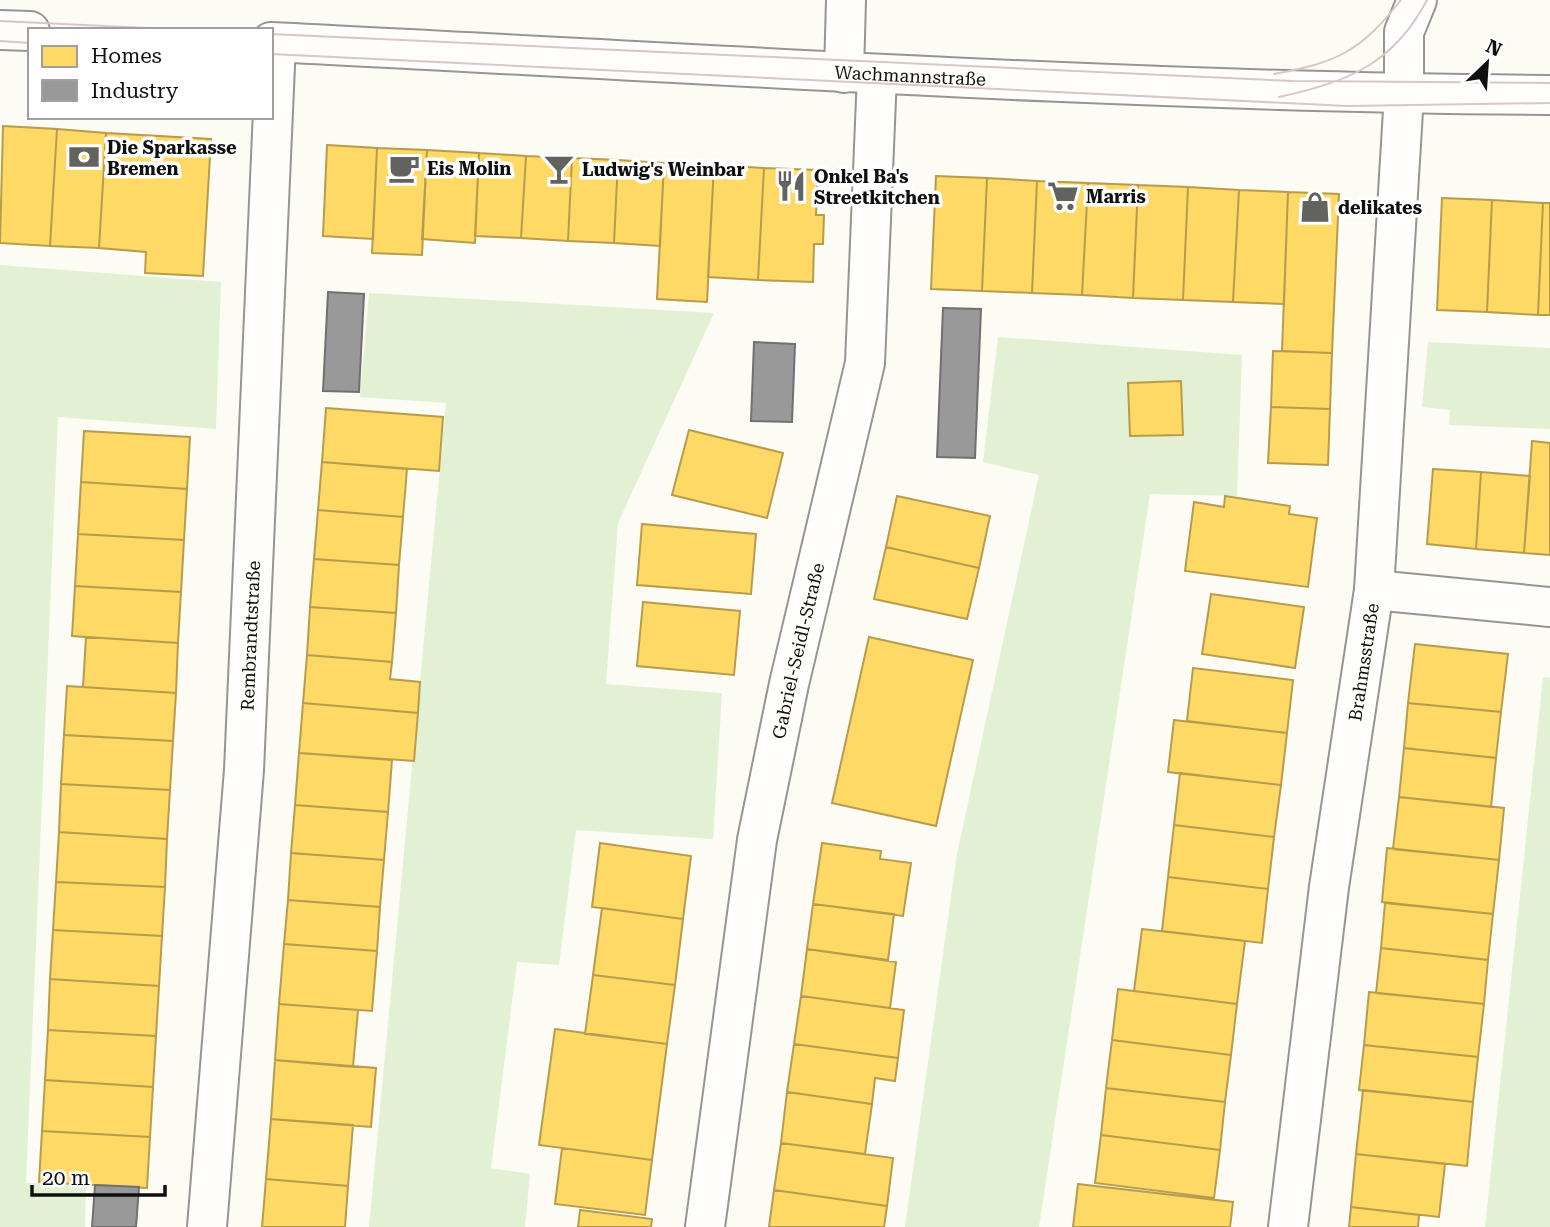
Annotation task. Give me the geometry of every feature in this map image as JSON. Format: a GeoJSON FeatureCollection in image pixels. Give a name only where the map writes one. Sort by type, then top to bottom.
{"type":"FeatureCollection","features":[{"type":"Feature","properties":{"kind":"street","name":"Gabriel-Seidl-Straße"},"geometry":{"type":"LineString","coordinates":[[705,1227],[757,841],[789,684],[865,363],[860,74],[846,0]]}},
{"type":"Feature","properties":{"kind":"street","name":"Brahmsstraße"},"geometry":{"type":"LineString","coordinates":[[1288,1227],[1329,887],[1374,590],[1404,94],[1404,32],[1417,0]]}},
{"type":"Feature","properties":{"kind":"street"},"geometry":{"type":"LineString","coordinates":[[0,30],[28,31]]}},
{"type":"Feature","properties":{"kind":"street","name":"Wachmannstraße"},"geometry":{"type":"LineString","coordinates":[[274,43],[860,74],[1404,94],[1550,95]]}},
{"type":"Feature","properties":{"kind":"street","name":"Rembrandtstraße"},"geometry":{"type":"LineString","coordinates":[[273,67],[274,43]]}},
{"type":"Feature","properties":{"kind":"street","name":"Rembrandtstraße"},"geometry":{"type":"LineString","coordinates":[[207,1227],[244,770],[271,119]]}},
{"type":"Feature","properties":{"kind":"street"},"geometry":{"type":"LineString","coordinates":[[1374,590],[1550,607]]}},
{"type":"Feature","properties":{"kind":"green space"},"geometry":{"type":"Polygon","coordinates":[[[0,265],[221,282],[216,429],[58,417],[26,1183],[86,1185],[85,1227],[0,1227],[0,265]]]}},
{"type":"Feature","properties":{"kind":"green space"},"geometry":{"type":"Polygon","coordinates":[[[369,293],[714,313],[618,523],[606,684],[722,693],[713,839],[576,830],[559,965],[517,962],[491,1168],[530,1174],[525,1227],[369,1227],[446,403],[360,397],[369,293]]]}},
{"type":"Feature","properties":{"kind":"green space"},"geometry":{"type":"Polygon","coordinates":[[[998,337],[1242,355],[1237,496],[1150,494],[1039,1227],[905,1227],[957,854],[1039,475],[983,462],[998,337]]]}},
{"type":"Feature","properties":{"kind":"green space"},"geometry":{"type":"Polygon","coordinates":[[[1428,342],[1550,348],[1550,429],[1449,425],[1450,410],[1422,407],[1428,342]]]}},
{"type":"Feature","properties":{"kind":"green space"},"geometry":{"type":"Polygon","coordinates":[[[1543,677],[1550,678],[1550,1227],[1485,1227],[1543,677]]]}},
{"type":"Feature","properties":{"kind":"building: Homes"},"geometry":{"type":"Polygon","coordinates":[[[3,126],[57,129],[50,246],[0,243],[3,126]]]}},
{"type":"Feature","properties":{"kind":"building: Homes"},"geometry":{"type":"Polygon","coordinates":[[[57,129],[106,133],[99,248],[50,246],[57,129]]]}},
{"type":"Feature","properties":{"kind":"building: Homes"},"geometry":{"type":"Polygon","coordinates":[[[106,133],[211,139],[203,276],[145,273],[146,252],[99,248],[106,133]]]}},
{"type":"Feature","properties":{"kind":"building: Homes"},"geometry":{"type":"Polygon","coordinates":[[[327,145],[377,148],[373,239],[323,236],[327,145]]]}},
{"type":"Feature","properties":{"kind":"building: Homes"},"geometry":{"type":"Polygon","coordinates":[[[377,148],[427,150],[422,255],[372,253],[377,148]]]}},
{"type":"Feature","properties":{"kind":"building: Homes"},"geometry":{"type":"Polygon","coordinates":[[[427,150],[479,153],[475,243],[422,239],[427,150]]]}},
{"type":"Feature","properties":{"kind":"building: Homes"},"geometry":{"type":"Polygon","coordinates":[[[479,153],[526,156],[521,238],[475,236],[479,153]]]}},
{"type":"Feature","properties":{"kind":"building: Homes"},"geometry":{"type":"Polygon","coordinates":[[[526,156],[572,158],[568,241],[521,238],[526,156]]]}},
{"type":"Feature","properties":{"kind":"building: Homes"},"geometry":{"type":"Polygon","coordinates":[[[572,158],[618,160],[614,243],[568,241],[572,158]]]}},
{"type":"Feature","properties":{"kind":"building: Homes"},"geometry":{"type":"Polygon","coordinates":[[[618,160],[664,163],[660,246],[614,243],[618,160]]]}},
{"type":"Feature","properties":{"kind":"building: Homes"},"geometry":{"type":"Polygon","coordinates":[[[664,163],[714,165],[707,302],[657,299],[664,163]]]}},
{"type":"Feature","properties":{"kind":"building: Homes"},"geometry":{"type":"Polygon","coordinates":[[[714,165],[764,168],[758,280],[708,277],[714,165]]]}},
{"type":"Feature","properties":{"kind":"building: Homes"},"geometry":{"type":"Polygon","coordinates":[[[764,168],[818,170],[816,215],[824,215],[823,244],[814,244],[813,282],[758,280],[764,168]]]}},
{"type":"Feature","properties":{"kind":"building: Homes"},"geometry":{"type":"Polygon","coordinates":[[[936,176],[987,178],[982,291],[931,289],[936,176]]]}},
{"type":"Feature","properties":{"kind":"building: Homes"},"geometry":{"type":"Polygon","coordinates":[[[987,178],[1037,181],[1032,293],[982,291],[987,178]]]}},
{"type":"Feature","properties":{"kind":"building: Homes"},"geometry":{"type":"Polygon","coordinates":[[[1037,181],[1088,183],[1082,295],[1032,293],[1037,181]]]}},
{"type":"Feature","properties":{"kind":"building: Homes"},"geometry":{"type":"Polygon","coordinates":[[[1088,183],[1138,185],[1133,298],[1082,295],[1088,183]]]}},
{"type":"Feature","properties":{"kind":"building: Homes"},"geometry":{"type":"Polygon","coordinates":[[[1138,185],[1188,187],[1183,300],[1133,298],[1138,185]]]}},
{"type":"Feature","properties":{"kind":"building: Homes"},"geometry":{"type":"Polygon","coordinates":[[[1188,187],[1239,190],[1233,302],[1183,300],[1188,187]]]}},
{"type":"Feature","properties":{"kind":"building: Homes"},"geometry":{"type":"Polygon","coordinates":[[[1239,190],[1288,192],[1284,304],[1233,302],[1239,190]]]}},
{"type":"Feature","properties":{"kind":"building: Homes"},"geometry":{"type":"Polygon","coordinates":[[[1288,192],[1339,194],[1332,353],[1282,351],[1288,192]]]}},
{"type":"Feature","properties":{"kind":"building: Homes"},"geometry":{"type":"Polygon","coordinates":[[[1442,198],[1492,200],[1487,312],[1437,310],[1442,198]]]}},
{"type":"Feature","properties":{"kind":"building: Homes"},"geometry":{"type":"Polygon","coordinates":[[[1492,200],[1543,203],[1538,315],[1487,312],[1492,200]]]}},
{"type":"Feature","properties":{"kind":"building: Homes"},"geometry":{"type":"Polygon","coordinates":[[[1543,203],[1550,203],[1550,315],[1538,315],[1543,203]]]}},
{"type":"Feature","properties":{"kind":"building: Homes"},"geometry":{"type":"Polygon","coordinates":[[[1273,351],[1332,353],[1330,409],[1271,407],[1273,351]]]}},
{"type":"Feature","properties":{"kind":"building: Homes"},"geometry":{"type":"Polygon","coordinates":[[[1181,381],[1183,435],[1130,436],[1128,383],[1181,381]]]}},
{"type":"Feature","properties":{"kind":"building: Homes"},"geometry":{"type":"Polygon","coordinates":[[[1271,407],[1330,409],[1328,465],[1268,463],[1271,407]]]}},
{"type":"Feature","properties":{"kind":"building: Homes"},"geometry":{"type":"Polygon","coordinates":[[[326,408],[443,417],[439,471],[322,462],[326,408]]]}},
{"type":"Feature","properties":{"kind":"building: Homes"},"geometry":{"type":"Polygon","coordinates":[[[689,430],[783,453],[767,518],[672,495],[689,430]]]}},
{"type":"Feature","properties":{"kind":"building: Homes"},"geometry":{"type":"Polygon","coordinates":[[[84,431],[190,437],[187,489],[81,482],[84,431]]]}},
{"type":"Feature","properties":{"kind":"building: Homes"},"geometry":{"type":"Polygon","coordinates":[[[1532,441],[1550,443],[1550,555],[1524,553],[1532,441]]]}},
{"type":"Feature","properties":{"kind":"building: Homes"},"geometry":{"type":"Polygon","coordinates":[[[322,462],[407,469],[403,517],[318,510],[322,462]]]}},
{"type":"Feature","properties":{"kind":"building: Homes"},"geometry":{"type":"Polygon","coordinates":[[[1433,469],[1481,472],[1476,549],[1427,544],[1433,469]]]}},
{"type":"Feature","properties":{"kind":"building: Homes"},"geometry":{"type":"Polygon","coordinates":[[[1481,472],[1530,476],[1524,553],[1476,549],[1481,472]]]}},
{"type":"Feature","properties":{"kind":"building: Homes"},"geometry":{"type":"Polygon","coordinates":[[[81,482],[187,489],[184,540],[78,534],[81,482]]]}},
{"type":"Feature","properties":{"kind":"building: Homes"},"geometry":{"type":"Polygon","coordinates":[[[897,496],[990,516],[979,568],[886,547],[897,496]]]}},
{"type":"Feature","properties":{"kind":"building: Homes"},"geometry":{"type":"Polygon","coordinates":[[[1225,496],[1290,506],[1289,514],[1317,518],[1308,587],[1185,571],[1194,502],[1224,507],[1225,496]]]}},
{"type":"Feature","properties":{"kind":"building: Homes"},"geometry":{"type":"Polygon","coordinates":[[[318,510],[403,517],[399,565],[314,559],[318,510]]]}},
{"type":"Feature","properties":{"kind":"building: Homes"},"geometry":{"type":"Polygon","coordinates":[[[642,524],[756,534],[751,594],[637,585],[642,524]]]}},
{"type":"Feature","properties":{"kind":"building: Homes"},"geometry":{"type":"Polygon","coordinates":[[[78,534],[184,540],[181,592],[75,586],[78,534]]]}},
{"type":"Feature","properties":{"kind":"building: Homes"},"geometry":{"type":"Polygon","coordinates":[[[886,547],[979,568],[967,619],[874,599],[886,547]]]}},
{"type":"Feature","properties":{"kind":"building: Homes"},"geometry":{"type":"Polygon","coordinates":[[[314,559],[399,565],[396,613],[310,607],[314,559]]]}},
{"type":"Feature","properties":{"kind":"building: Homes"},"geometry":{"type":"Polygon","coordinates":[[[75,586],[181,592],[178,643],[72,636],[75,586]]]}},
{"type":"Feature","properties":{"kind":"building: Homes"},"geometry":{"type":"Polygon","coordinates":[[[1211,594],[1304,607],[1295,668],[1202,654],[1211,594]]]}},
{"type":"Feature","properties":{"kind":"building: Homes"},"geometry":{"type":"Polygon","coordinates":[[[643,602],[740,611],[734,675],[637,666],[643,602]]]}},
{"type":"Feature","properties":{"kind":"building: Homes"},"geometry":{"type":"Polygon","coordinates":[[[310,607],[396,613],[392,662],[307,655],[310,607]]]}},
{"type":"Feature","properties":{"kind":"building: Homes"},"geometry":{"type":"Polygon","coordinates":[[[86,637],[178,643],[176,693],[83,687],[86,637]]]}},
{"type":"Feature","properties":{"kind":"building: Homes"},"geometry":{"type":"Polygon","coordinates":[[[869,637],[973,660],[936,826],[832,803],[869,637]]]}},
{"type":"Feature","properties":{"kind":"building: Homes"},"geometry":{"type":"Polygon","coordinates":[[[1415,644],[1508,654],[1501,712],[1408,703],[1415,644]]]}},
{"type":"Feature","properties":{"kind":"building: Homes"},"geometry":{"type":"Polygon","coordinates":[[[307,655],[392,662],[390,679],[420,682],[418,713],[303,703],[307,655]]]}},
{"type":"Feature","properties":{"kind":"building: Homes"},"geometry":{"type":"Polygon","coordinates":[[[1193,668],[1293,680],[1287,733],[1187,721],[1193,668]]]}},
{"type":"Feature","properties":{"kind":"building: Homes"},"geometry":{"type":"Polygon","coordinates":[[[67,686],[176,693],[173,741],[64,735],[67,686]]]}},
{"type":"Feature","properties":{"kind":"building: Homes"},"geometry":{"type":"Polygon","coordinates":[[[303,703],[418,713],[414,761],[299,753],[303,703]]]}},
{"type":"Feature","properties":{"kind":"building: Homes"},"geometry":{"type":"Polygon","coordinates":[[[1408,703],[1501,712],[1496,758],[1404,748],[1408,703]]]}},
{"type":"Feature","properties":{"kind":"building: Homes"},"geometry":{"type":"Polygon","coordinates":[[[1174,720],[1287,733],[1281,785],[1168,772],[1174,720]]]}},
{"type":"Feature","properties":{"kind":"building: Homes"},"geometry":{"type":"Polygon","coordinates":[[[64,735],[173,741],[170,790],[61,784],[64,735]]]}},
{"type":"Feature","properties":{"kind":"building: Homes"},"geometry":{"type":"Polygon","coordinates":[[[1404,748],[1496,758],[1491,807],[1399,797],[1404,748]]]}},
{"type":"Feature","properties":{"kind":"building: Homes"},"geometry":{"type":"Polygon","coordinates":[[[299,753],[392,760],[388,812],[295,805],[299,753]]]}},
{"type":"Feature","properties":{"kind":"building: Homes"},"geometry":{"type":"Polygon","coordinates":[[[1180,773],[1281,785],[1274,837],[1174,825],[1180,773]]]}},
{"type":"Feature","properties":{"kind":"building: Homes"},"geometry":{"type":"Polygon","coordinates":[[[61,784],[170,790],[167,839],[59,832],[61,784]]]}},
{"type":"Feature","properties":{"kind":"building: Homes"},"geometry":{"type":"Polygon","coordinates":[[[1399,797],[1504,808],[1499,860],[1393,849],[1399,797]]]}},
{"type":"Feature","properties":{"kind":"building: Homes"},"geometry":{"type":"Polygon","coordinates":[[[295,805],[388,812],[384,860],[291,853],[295,805]]]}},
{"type":"Feature","properties":{"kind":"building: Homes"},"geometry":{"type":"Polygon","coordinates":[[[1174,825],[1274,837],[1268,889],[1168,877],[1174,825]]]}},
{"type":"Feature","properties":{"kind":"building: Homes"},"geometry":{"type":"Polygon","coordinates":[[[59,832],[167,839],[165,887],[56,882],[59,832]]]}},
{"type":"Feature","properties":{"kind":"building: Homes"},"geometry":{"type":"Polygon","coordinates":[[[600,843],[691,856],[683,919],[592,907],[600,843]]]}},
{"type":"Feature","properties":{"kind":"building: Homes"},"geometry":{"type":"Polygon","coordinates":[[[822,843],[881,851],[880,859],[911,863],[903,916],[813,904],[822,843]]]}},
{"type":"Feature","properties":{"kind":"building: Homes"},"geometry":{"type":"Polygon","coordinates":[[[1387,848],[1499,860],[1493,914],[1382,902],[1387,848]]]}},
{"type":"Feature","properties":{"kind":"building: Homes"},"geometry":{"type":"Polygon","coordinates":[[[291,853],[384,860],[380,907],[288,900],[291,853]]]}},
{"type":"Feature","properties":{"kind":"building: Homes"},"geometry":{"type":"Polygon","coordinates":[[[1168,877],[1268,889],[1262,943],[1162,931],[1168,877]]]}},
{"type":"Feature","properties":{"kind":"building: Homes"},"geometry":{"type":"Polygon","coordinates":[[[56,882],[165,887],[162,936],[53,930],[56,882]]]}},
{"type":"Feature","properties":{"kind":"building: Homes"},"geometry":{"type":"Polygon","coordinates":[[[288,900],[380,907],[377,951],[284,944],[288,900]]]}},
{"type":"Feature","properties":{"kind":"building: Homes"},"geometry":{"type":"Polygon","coordinates":[[[1385,903],[1493,914],[1488,960],[1381,948],[1385,903]]]}},
{"type":"Feature","properties":{"kind":"building: Homes"},"geometry":{"type":"Polygon","coordinates":[[[813,904],[894,914],[888,960],[807,949],[813,904]]]}},
{"type":"Feature","properties":{"kind":"building: Homes"},"geometry":{"type":"Polygon","coordinates":[[[602,908],[683,919],[675,985],[593,975],[602,908]]]}},
{"type":"Feature","properties":{"kind":"building: Homes"},"geometry":{"type":"Polygon","coordinates":[[[1142,929],[1245,941],[1237,1004],[1134,991],[1142,929]]]}},
{"type":"Feature","properties":{"kind":"building: Homes"},"geometry":{"type":"Polygon","coordinates":[[[53,930],[162,936],[159,986],[50,979],[53,930]]]}},
{"type":"Feature","properties":{"kind":"building: Homes"},"geometry":{"type":"Polygon","coordinates":[[[284,944],[377,951],[372,1011],[279,1004],[284,944]]]}},
{"type":"Feature","properties":{"kind":"building: Homes"},"geometry":{"type":"Polygon","coordinates":[[[1381,948],[1488,960],[1484,1004],[1376,993],[1381,948]]]}},
{"type":"Feature","properties":{"kind":"building: Homes"},"geometry":{"type":"Polygon","coordinates":[[[807,949],[896,962],[890,1008],[801,996],[807,949]]]}},
{"type":"Feature","properties":{"kind":"building: Homes"},"geometry":{"type":"Polygon","coordinates":[[[593,975],[675,985],[667,1044],[585,1034],[593,975]]]}},
{"type":"Feature","properties":{"kind":"building: Homes"},"geometry":{"type":"Polygon","coordinates":[[[50,979],[159,986],[156,1036],[48,1030],[50,979]]]}},
{"type":"Feature","properties":{"kind":"building: Homes"},"geometry":{"type":"Polygon","coordinates":[[[1118,989],[1237,1004],[1231,1055],[1112,1040],[1118,989]]]}},
{"type":"Feature","properties":{"kind":"building: Homes"},"geometry":{"type":"Polygon","coordinates":[[[1369,992],[1484,1004],[1478,1057],[1364,1045],[1369,992]]]}},
{"type":"Feature","properties":{"kind":"building: Homes"},"geometry":{"type":"Polygon","coordinates":[[[801,996],[904,1010],[898,1058],[794,1044],[801,996]]]}},
{"type":"Feature","properties":{"kind":"building: Homes"},"geometry":{"type":"Polygon","coordinates":[[[279,1004],[358,1010],[353,1067],[275,1060],[279,1004]]]}},
{"type":"Feature","properties":{"kind":"building: Homes"},"geometry":{"type":"Polygon","coordinates":[[[555,1029],[667,1044],[652,1160],[539,1145],[555,1029]]]}},
{"type":"Feature","properties":{"kind":"building: Homes"},"geometry":{"type":"Polygon","coordinates":[[[48,1030],[156,1036],[153,1087],[45,1080],[48,1030]]]}},
{"type":"Feature","properties":{"kind":"building: Homes"},"geometry":{"type":"Polygon","coordinates":[[[1112,1040],[1231,1055],[1225,1102],[1106,1088],[1112,1040]]]}},
{"type":"Feature","properties":{"kind":"building: Homes"},"geometry":{"type":"Polygon","coordinates":[[[794,1044],[898,1058],[895,1081],[875,1078],[872,1104],[787,1092],[794,1044]]]}},
{"type":"Feature","properties":{"kind":"building: Homes"},"geometry":{"type":"Polygon","coordinates":[[[1364,1045],[1478,1057],[1473,1102],[1359,1090],[1364,1045]]]}},
{"type":"Feature","properties":{"kind":"building: Homes"},"geometry":{"type":"Polygon","coordinates":[[[275,1060],[376,1068],[371,1127],[271,1119],[275,1060]]]}},
{"type":"Feature","properties":{"kind":"building: Homes"},"geometry":{"type":"Polygon","coordinates":[[[45,1080],[153,1087],[150,1137],[42,1131],[45,1080]]]}},
{"type":"Feature","properties":{"kind":"building: Homes"},"geometry":{"type":"Polygon","coordinates":[[[1106,1088],[1225,1102],[1220,1150],[1101,1135],[1106,1088]]]}},
{"type":"Feature","properties":{"kind":"building: Homes"},"geometry":{"type":"Polygon","coordinates":[[[1363,1090],[1473,1102],[1467,1166],[1356,1154],[1363,1090]]]}},
{"type":"Feature","properties":{"kind":"building: Homes"},"geometry":{"type":"Polygon","coordinates":[[[787,1092],[872,1104],[865,1154],[781,1143],[787,1092]]]}},
{"type":"Feature","properties":{"kind":"building: Homes"},"geometry":{"type":"Polygon","coordinates":[[[271,1119],[353,1125],[348,1186],[266,1179],[271,1119]]]}},
{"type":"Feature","properties":{"kind":"building: Homes"},"geometry":{"type":"Polygon","coordinates":[[[42,1131],[150,1137],[147,1188],[39,1182],[42,1131]]]}},
{"type":"Feature","properties":{"kind":"building: Homes"},"geometry":{"type":"Polygon","coordinates":[[[1101,1135],[1220,1150],[1214,1198],[1095,1183],[1101,1135]]]}},
{"type":"Feature","properties":{"kind":"building: Homes"},"geometry":{"type":"Polygon","coordinates":[[[781,1143],[893,1158],[887,1206],[774,1190],[781,1143]]]}},
{"type":"Feature","properties":{"kind":"building: Homes"},"geometry":{"type":"Polygon","coordinates":[[[562,1148],[652,1160],[645,1215],[555,1204],[562,1148]]]}},
{"type":"Feature","properties":{"kind":"building: Homes"},"geometry":{"type":"Polygon","coordinates":[[[1356,1154],[1445,1164],[1439,1217],[1351,1207],[1356,1154]]]}},
{"type":"Feature","properties":{"kind":"building: Homes"},"geometry":{"type":"Polygon","coordinates":[[[266,1179],[348,1186],[345,1227],[262,1227],[266,1179]]]}},
{"type":"Feature","properties":{"kind":"building: Homes"},"geometry":{"type":"Polygon","coordinates":[[[1078,1184],[1233,1202],[1230,1227],[1073,1227],[1078,1184]]]}},
{"type":"Feature","properties":{"kind":"building: Homes"},"geometry":{"type":"Polygon","coordinates":[[[774,1190],[887,1206],[884,1227],[769,1227],[774,1190]]]}},
{"type":"Feature","properties":{"kind":"building: Homes"},"geometry":{"type":"Polygon","coordinates":[[[1351,1207],[1419,1215],[1418,1227],[1349,1227],[1351,1207]]]}},
{"type":"Feature","properties":{"kind":"building: Homes"},"geometry":{"type":"Polygon","coordinates":[[[580,1210],[652,1219],[651,1227],[578,1227],[580,1210]]]}},
{"type":"Feature","properties":{"kind":"building: Industry"},"geometry":{"type":"Polygon","coordinates":[[[328,292],[364,294],[359,392],[323,391],[328,292]]]}},
{"type":"Feature","properties":{"kind":"building: Industry"},"geometry":{"type":"Polygon","coordinates":[[[943,308],[981,309],[975,458],[937,457],[943,308]]]}},
{"type":"Feature","properties":{"kind":"building: Industry"},"geometry":{"type":"Polygon","coordinates":[[[754,342],[795,344],[792,422],[751,421],[754,342]]]}},
{"type":"Feature","properties":{"kind":"building: Industry"},"geometry":{"type":"Polygon","coordinates":[[[95,1185],[139,1187],[136,1227],[92,1227],[95,1185]]]}},
{"type":"Feature","properties":{"kind":"tram line"},"geometry":{"type":"LineString","coordinates":[[1274,74],[1315,65],[1346,52],[1373,32],[1401,0]]}},
{"type":"Feature","properties":{"kind":"tram line"},"geometry":{"type":"LineString","coordinates":[[1279,97],[1326,85],[1366,67],[1399,40],[1427,0]]}},
{"type":"Feature","properties":{"kind":"tram line"},"geometry":{"type":"LineString","coordinates":[[0,21],[147,28]]}},
{"type":"Feature","properties":{"kind":"tram line"},"geometry":{"type":"LineString","coordinates":[[273,34],[1293,81],[1550,83]]}},
{"type":"Feature","properties":{"kind":"tram line"},"geometry":{"type":"LineString","coordinates":[[0,41],[28,43]]}},
{"type":"Feature","properties":{"kind":"tram line"},"geometry":{"type":"LineString","coordinates":[[273,54],[1347,106],[1550,103]]}},
{"type":"Feature","properties":{"kind":"place","name":"Die Sparkasse Bremen"},"geometry":{"type":"Point","coordinates":[84,157]}},
{"type":"Feature","properties":{"kind":"place","name":"Eis Molin"},"geometry":{"type":"Point","coordinates":[404,168]}},
{"type":"Feature","properties":{"kind":"place","name":"Ludwig's Weinbar"},"geometry":{"type":"Point","coordinates":[559,169]}},
{"type":"Feature","properties":{"kind":"place","name":"Onkel Ba's Streetkitchen"},"geometry":{"type":"Point","coordinates":[791,186]}},
{"type":"Feature","properties":{"kind":"place","name":"Marris"},"geometry":{"type":"Point","coordinates":[1063,196]}},
{"type":"Feature","properties":{"kind":"place","name":"delikates"},"geometry":{"type":"Point","coordinates":[1315,207]}}]}
